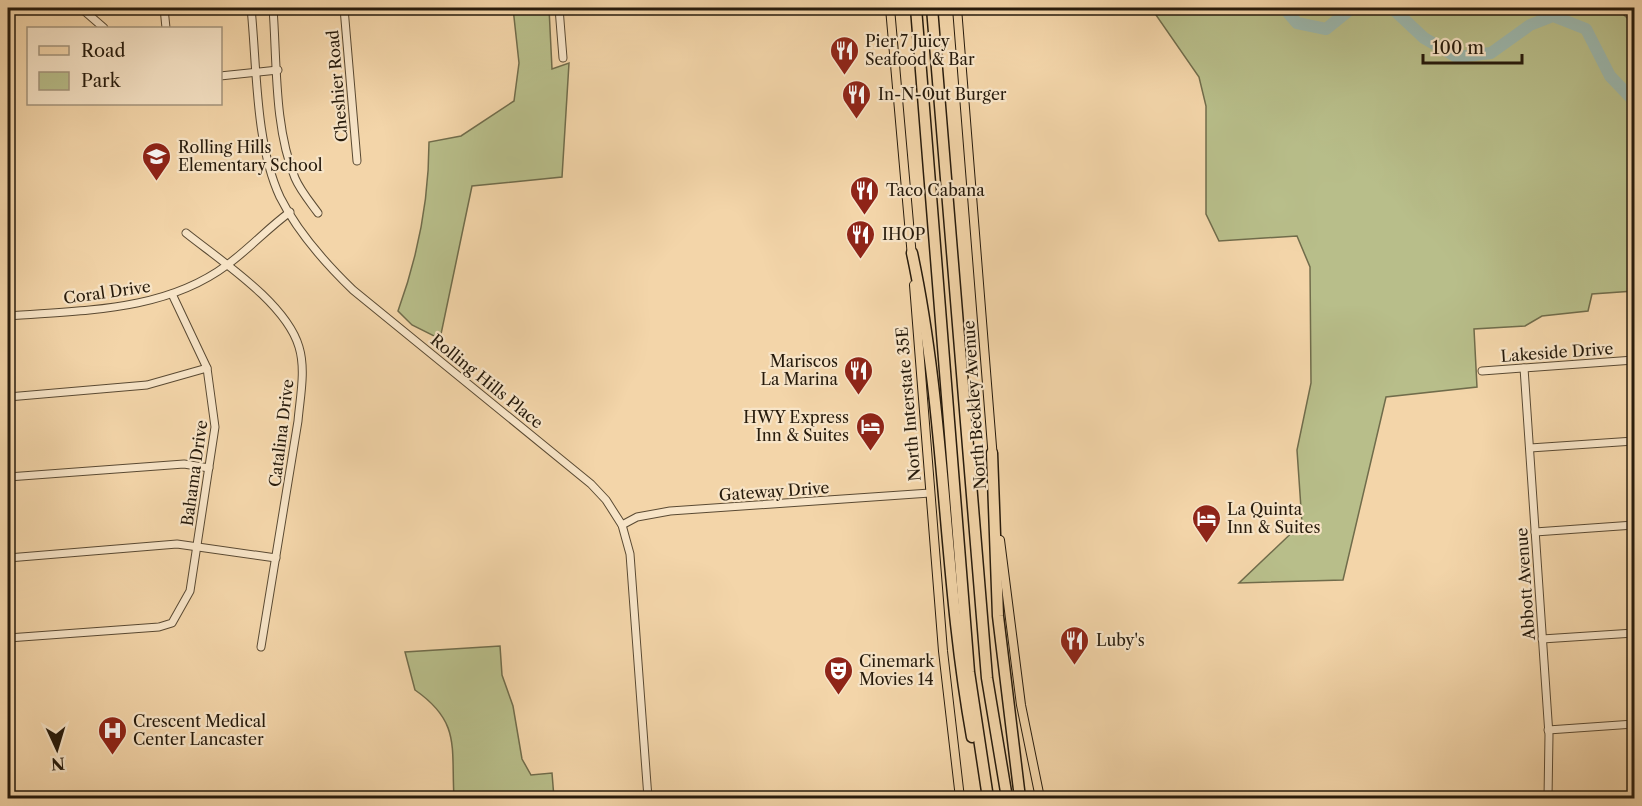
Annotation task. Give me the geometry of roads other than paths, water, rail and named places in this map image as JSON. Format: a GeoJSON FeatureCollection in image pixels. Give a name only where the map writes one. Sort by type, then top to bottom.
{"type":"FeatureCollection","features":[{"type":"Feature","properties":{"kind":"highway"},"geometry":{"type":"LineString","coordinates":[[916,8],[963,602],[984,780]]}},
{"type":"Feature","properties":{"kind":"highway"},"geometry":{"type":"LineString","coordinates":[[932,8],[987,678],[1007,798]]}},
{"type":"Feature","properties":{"kind":"highway"},"geometry":{"type":"LineString","coordinates":[[912,253],[922,298],[932,377],[955,630],[973,744],[988,798]]}},
{"type":"Feature","properties":{"kind":"highway"},"geometry":{"type":"LineString","coordinates":[[992,453],[998,616],[1020,798]]}},
{"type":"Feature","properties":{"kind":"main road","name":"North Interstate 35E"},"geometry":{"type":"LineString","coordinates":[[890,8],[943,651],[960,798]]}},
{"type":"Feature","properties":{"kind":"main road","name":"North Beckley Avenue"},"geometry":{"type":"LineString","coordinates":[[957,8],[992,453],[1013,652],[1021,705],[1041,798]]}},
{"type":"Feature","properties":{"kind":"street"},"geometry":{"type":"LineString","coordinates":[[81,8],[103,27]]}},
{"type":"Feature","properties":{"kind":"street"},"geometry":{"type":"LineString","coordinates":[[164,8],[166,27]]}},
{"type":"Feature","properties":{"kind":"street","name":"Rolling Hills Place"},"geometry":{"type":"LineString","coordinates":[[251,8],[265,144],[271,171],[281,197],[321,258],[353,290],[591,484],[606,500],[622,525],[632,565],[648,798]]}},
{"type":"Feature","properties":{"kind":"street"},"geometry":{"type":"LineString","coordinates":[[273,8],[282,130],[289,163],[296,181],[318,213]]}},
{"type":"Feature","properties":{"kind":"street","name":"Cheshier Road"},"geometry":{"type":"LineString","coordinates":[[344,8],[357,161]]}},
{"type":"Feature","properties":{"kind":"street"},"geometry":{"type":"LineString","coordinates":[[559,8],[563,58]]}},
{"type":"Feature","properties":{"kind":"street"},"geometry":{"type":"LineString","coordinates":[[222,76],[278,70]]}},
{"type":"Feature","properties":{"kind":"street","name":"Coral Drive"},"geometry":{"type":"LineString","coordinates":[[8,316],[104,309],[146,302],[172,294],[193,286],[226,266],[290,212]]}},
{"type":"Feature","properties":{"kind":"street","name":"Catalina Drive"},"geometry":{"type":"LineString","coordinates":[[186,233],[280,313],[299,348],[302,375],[298,421],[261,647]]}},
{"type":"Feature","properties":{"kind":"street","name":"Bahama Drive"},"geometry":{"type":"LineString","coordinates":[[8,638],[159,627],[172,623],[190,591],[215,427],[207,368],[172,294]]}},
{"type":"Feature","properties":{"kind":"street","name":"Lakeside Drive"},"geometry":{"type":"LineString","coordinates":[[1482,371],[1635,360]]}},
{"type":"Feature","properties":{"kind":"street"},"geometry":{"type":"LineString","coordinates":[[8,397],[147,385],[207,368]]}},
{"type":"Feature","properties":{"kind":"street","name":"Abbott Avenue"},"geometry":{"type":"LineString","coordinates":[[1524,368],[1548,730],[1548,798]]}},
{"type":"Feature","properties":{"kind":"street"},"geometry":{"type":"LineString","coordinates":[[1530,448],[1635,441]]}},
{"type":"Feature","properties":{"kind":"street"},"geometry":{"type":"LineString","coordinates":[[8,477],[184,464],[209,468]]}},
{"type":"Feature","properties":{"kind":"street","name":"Gateway Drive"},"geometry":{"type":"LineString","coordinates":[[622,525],[637,517],[669,512],[930,493]]}},
{"type":"Feature","properties":{"kind":"street"},"geometry":{"type":"LineString","coordinates":[[1535,532],[1635,525]]}},
{"type":"Feature","properties":{"kind":"street"},"geometry":{"type":"LineString","coordinates":[[8,558],[177,544],[276,558]]}},
{"type":"Feature","properties":{"kind":"street"},"geometry":{"type":"LineString","coordinates":[[1542,639],[1635,633]]}},
{"type":"Feature","properties":{"kind":"street"},"geometry":{"type":"LineString","coordinates":[[1548,730],[1635,724]]}},
{"type":"Feature","properties":{"kind":"waterway"},"geometry":{"type":"LineString","coordinates":[[1284,8],[1297,23],[1326,29],[1352,8]]}},
{"type":"Feature","properties":{"kind":"waterway"},"geometry":{"type":"LineString","coordinates":[[1392,8],[1424,38],[1457,57],[1491,53],[1530,25],[1553,16],[1586,29],[1610,76],[1634,101]]}},
{"type":"Feature","properties":{"kind":"place","name":"Pier 7 Juicy Seafood & Bar"},"geometry":{"type":"Point","coordinates":[844,76]}},
{"type":"Feature","properties":{"kind":"place","name":"In-N-Out Burger"},"geometry":{"type":"Point","coordinates":[857,120]}},
{"type":"Feature","properties":{"kind":"place","name":"Rolling Hills Elementary School"},"geometry":{"type":"Point","coordinates":[157,182]}},
{"type":"Feature","properties":{"kind":"place","name":"Taco Cabana"},"geometry":{"type":"Point","coordinates":[865,216]}},
{"type":"Feature","properties":{"kind":"place","name":"IHOP"},"geometry":{"type":"Point","coordinates":[861,260]}},
{"type":"Feature","properties":{"kind":"place","name":"Mariscos La Marina"},"geometry":{"type":"Point","coordinates":[859,396]}},
{"type":"Feature","properties":{"kind":"place","name":"HWY Express Inn & Suites"},"geometry":{"type":"Point","coordinates":[870,452]}},
{"type":"Feature","properties":{"kind":"place","name":"La Quinta Inn & Suites"},"geometry":{"type":"Point","coordinates":[1206,544]}},
{"type":"Feature","properties":{"kind":"place","name":"Luby's"},"geometry":{"type":"Point","coordinates":[1075,666]}},
{"type":"Feature","properties":{"kind":"place","name":"Cinemark Movies 14"},"geometry":{"type":"Point","coordinates":[838,696]}},
{"type":"Feature","properties":{"kind":"place","name":"Crescent Medical Center Lancaster"},"geometry":{"type":"Point","coordinates":[112,756]}}]}
